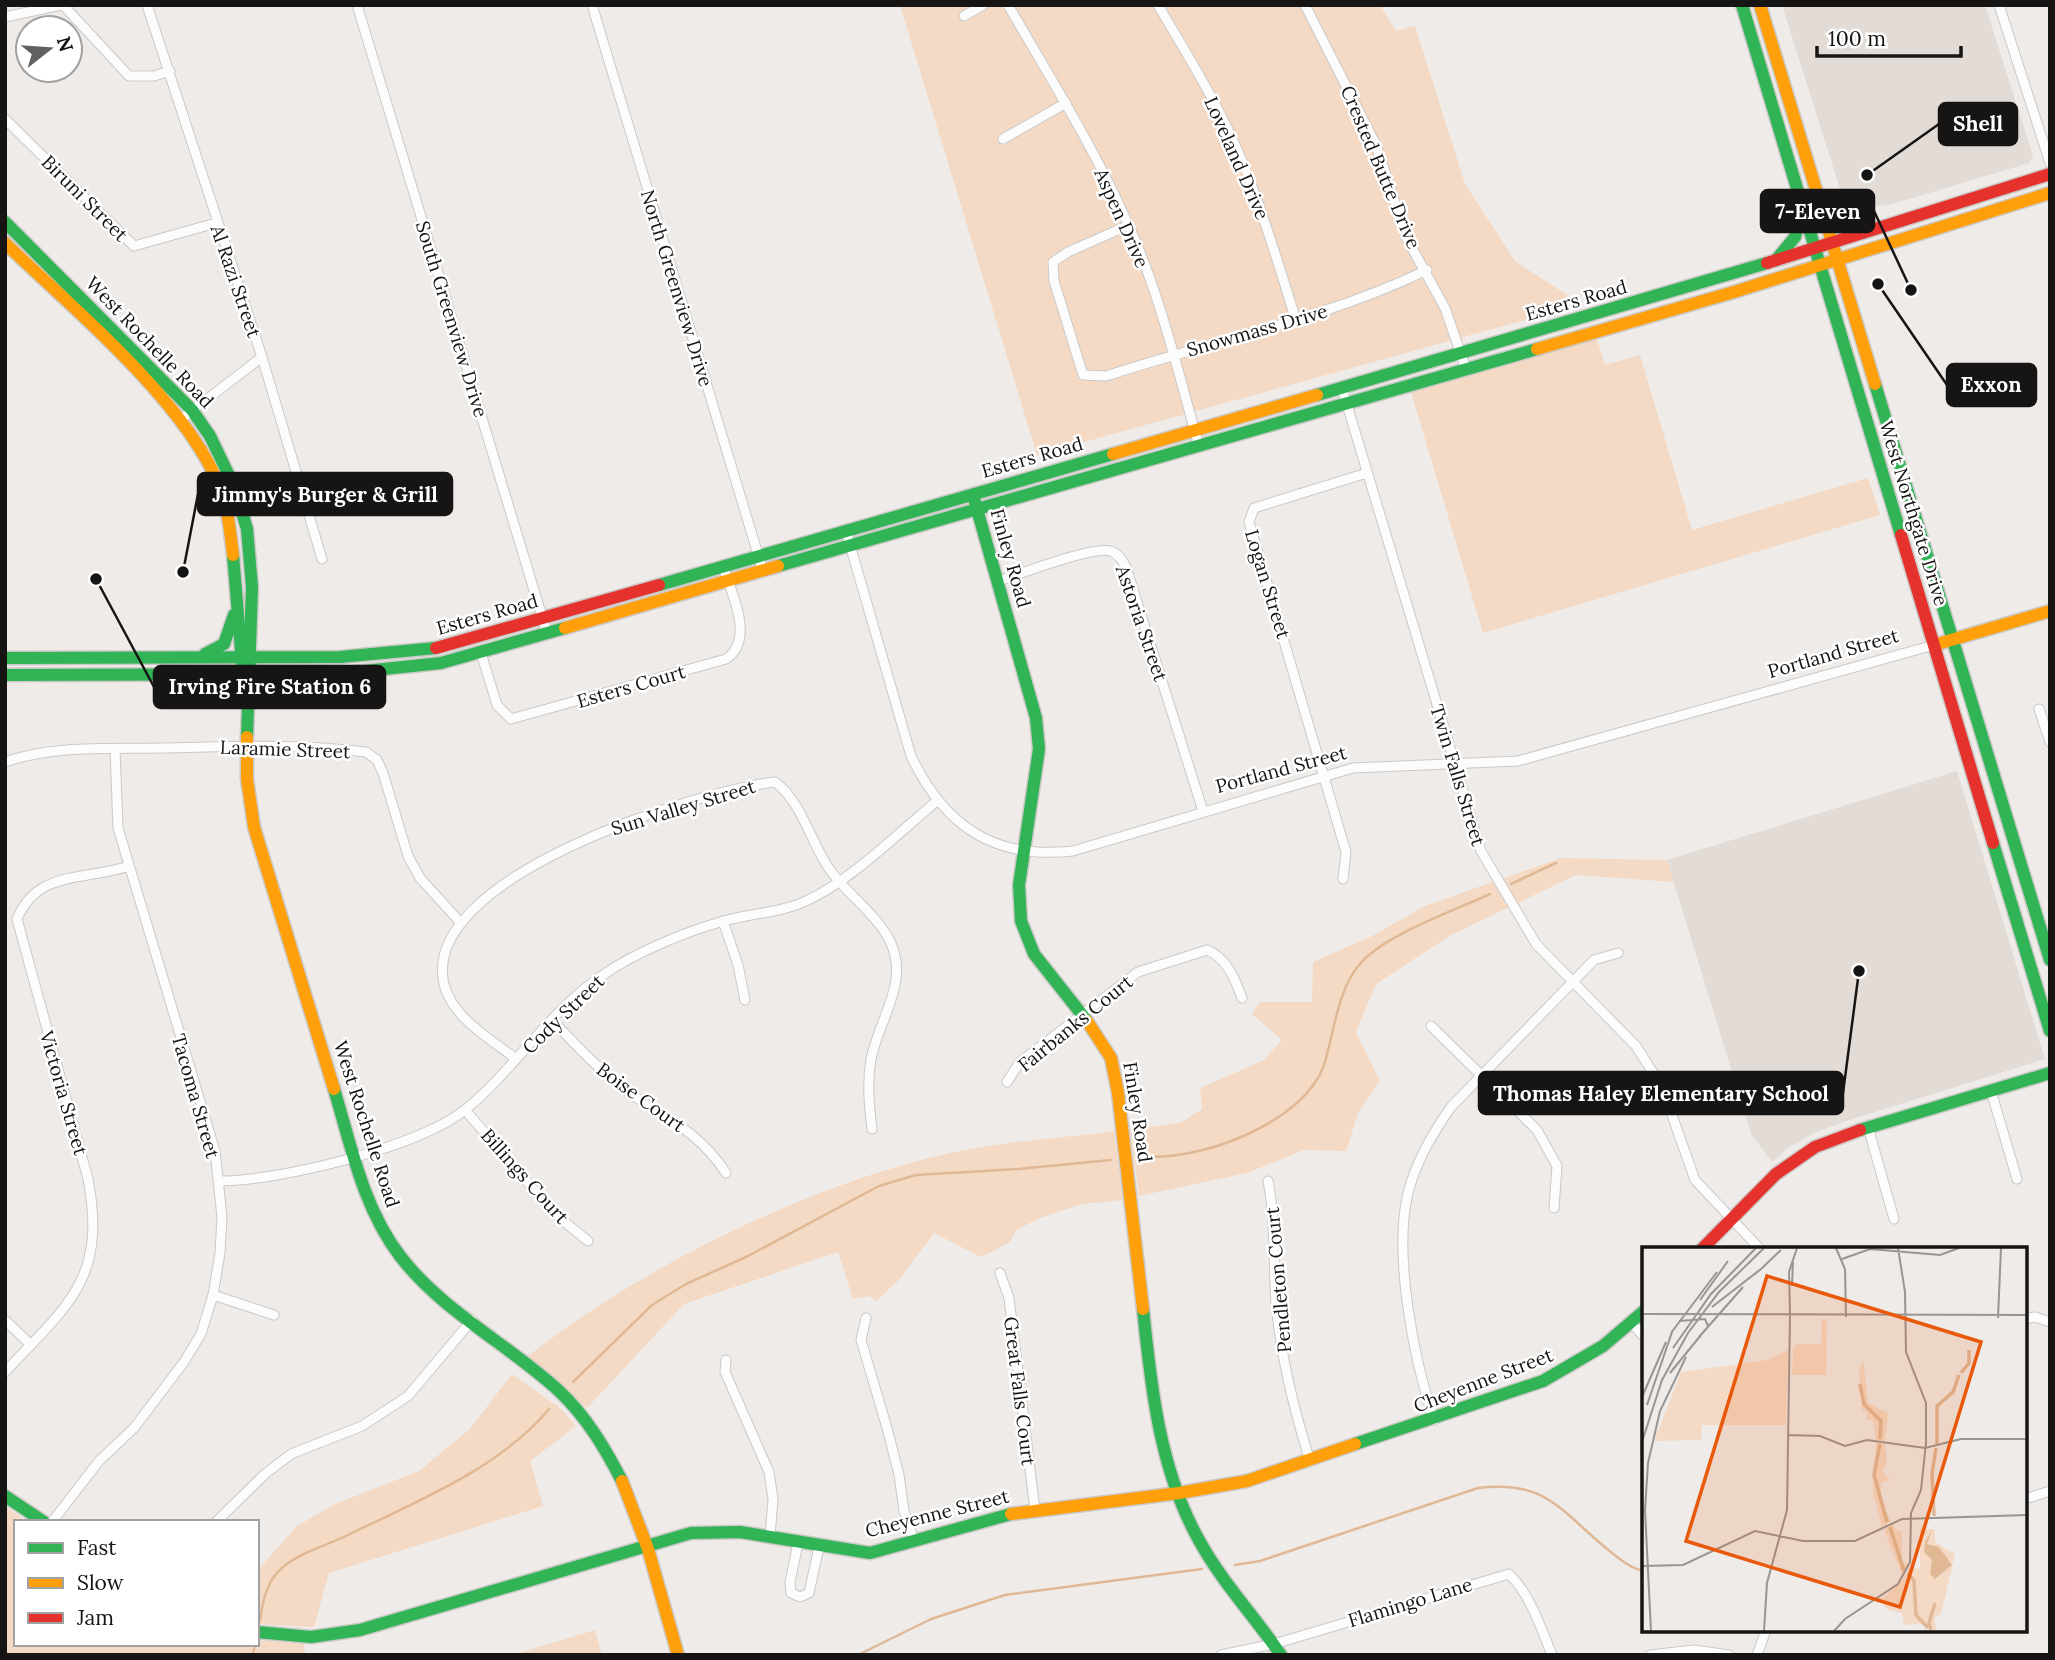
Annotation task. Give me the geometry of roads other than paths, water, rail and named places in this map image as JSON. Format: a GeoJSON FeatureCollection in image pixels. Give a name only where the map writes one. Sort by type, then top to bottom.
{"type":"FeatureCollection","features":[{"type":"Feature","properties":{"kind":"main road","name":"West Northgate Drive"},"geometry":{"type":"LineString","coordinates":[[1742,5],[2050,1031]]}},
{"type":"Feature","properties":{"kind":"main road","name":"West Northgate Drive"},"geometry":{"type":"LineString","coordinates":[[1760,5],[2050,960]]}},
{"type":"Feature","properties":{"kind":"main road"},"geometry":{"type":"LineString","coordinates":[[1765,85],[1782,80]]}},
{"type":"Feature","properties":{"kind":"main road","name":"Esters Road"},"geometry":{"type":"LineString","coordinates":[[5,658],[246,656],[345,659],[395,656],[438,648],[1774,262],[2050,174]]}},
{"type":"Feature","properties":{"kind":"main road","name":"Esters Road"},"geometry":{"type":"LineString","coordinates":[[5,675],[381,672],[441,663],[1466,369],[2050,193]]}},
{"type":"Feature","properties":{"kind":"main road"},"geometry":{"type":"LineString","coordinates":[[1820,200],[1833,214],[1854,226],[1880,230]]}},
{"type":"Feature","properties":{"kind":"main road"},"geometry":{"type":"LineString","coordinates":[[1774,262],[1794,239],[1802,209]]}},
{"type":"Feature","properties":{"kind":"main road","name":"West Rochelle Road"},"geometry":{"type":"LineString","coordinates":[[5,222],[192,410],[225,464],[247,528],[252,587],[246,656]]}},
{"type":"Feature","properties":{"kind":"main road","name":"West Rochelle Road"},"geometry":{"type":"LineString","coordinates":[[5,243],[154,389],[180,419],[202,452],[224,500],[235,555],[236,591],[246,656],[247,779],[254,827],[354,1157],[384,1235],[408,1266],[560,1392],[600,1439],[622,1481],[678,1655]]}},
{"type":"Feature","properties":{"kind":"main road"},"geometry":{"type":"LineString","coordinates":[[1878,460],[1896,449]]}},
{"type":"Feature","properties":{"kind":"main road","name":"Finley Road"},"geometry":{"type":"LineString","coordinates":[[973,495],[1036,718],[1039,749],[1019,907],[1028,944],[1044,970],[1082,1013],[1111,1058],[1118,1093],[1149,1362],[1160,1426],[1179,1493],[1192,1528],[1212,1560],[1277,1649]]}},
{"type":"Feature","properties":{"kind":"main road"},"geometry":{"type":"LineString","coordinates":[[200,656],[224,644],[234,616],[236,591]]}},
{"type":"Feature","properties":{"kind":"main road","name":"Portland Street"},"geometry":{"type":"LineString","coordinates":[[1934,645],[2050,611]]}},
{"type":"Feature","properties":{"kind":"main road"},"geometry":{"type":"LineString","coordinates":[[106,674],[107,657]]}},
{"type":"Feature","properties":{"kind":"main road"},"geometry":{"type":"LineString","coordinates":[[1983,809],[2002,803]]}},
{"type":"Feature","properties":{"kind":"main road"},"geometry":{"type":"LineString","coordinates":[[1704,1247],[1776,1174],[1799,1157],[1835,1138],[2050,1073]]}},
{"type":"Feature","properties":{"kind":"main road","name":"Cheyenne Street"},"geometry":{"type":"LineString","coordinates":[[259,1632],[311,1637],[360,1630],[691,1533],[716,1530],[870,1553],[995,1516],[1179,1493],[1247,1480],[1434,1420],[1544,1381],[1603,1346],[1642,1313]]}},
{"type":"Feature","properties":{"kind":"main road"},"geometry":{"type":"LineString","coordinates":[[5,1496],[41,1520]]}},
{"type":"Feature","properties":{"kind":"street"},"geometry":{"type":"LineString","coordinates":[[5,17],[62,5],[129,76],[154,76],[170,71]]}},
{"type":"Feature","properties":{"kind":"street","name":"Al Razi Street"},"geometry":{"type":"LineString","coordinates":[[147,5],[216,223],[262,357],[322,559]]}},
{"type":"Feature","properties":{"kind":"street","name":"South Greenview Drive"},"geometry":{"type":"LineString","coordinates":[[358,5],[547,633]]}},
{"type":"Feature","properties":{"kind":"street","name":"North Greenview Drive"},"geometry":{"type":"LineString","coordinates":[[592,5],[763,571]]}},
{"type":"Feature","properties":{"kind":"street"},"geometry":{"type":"LineString","coordinates":[[964,16],[983,5]]}},
{"type":"Feature","properties":{"kind":"street","name":"Aspen Drive"},"geometry":{"type":"LineString","coordinates":[[1008,5],[1066,103],[1129,225],[1199,446]]}},
{"type":"Feature","properties":{"kind":"street","name":"Loveland Drive"},"geometry":{"type":"LineString","coordinates":[[1158,5],[1218,109],[1237,150],[1262,214],[1296,320]]}},
{"type":"Feature","properties":{"kind":"street","name":"Crested Butte Drive"},"geometry":{"type":"LineString","coordinates":[[1305,5],[1376,145],[1407,239],[1427,270],[1446,308],[1466,369]]}},
{"type":"Feature","properties":{"kind":"street"},"geometry":{"type":"LineString","coordinates":[[1999,5],[2050,163]]}},
{"type":"Feature","properties":{"kind":"street"},"geometry":{"type":"LineString","coordinates":[[1003,139],[1066,103]]}},
{"type":"Feature","properties":{"kind":"street","name":"Biruni Street"},"geometry":{"type":"LineString","coordinates":[[5,119],[134,246],[216,223]]}},
{"type":"Feature","properties":{"kind":"street","name":"Snowmass Drive"},"geometry":{"type":"LineString","coordinates":[[1129,225],[1068,252],[1053,262],[1054,281],[1083,375],[1106,376],[1172,354],[1296,320],[1375,295],[1427,270]]}},
{"type":"Feature","properties":{"kind":"street"},"geometry":{"type":"LineString","coordinates":[[180,419],[262,357]]}},
{"type":"Feature","properties":{"kind":"street","name":"Twin Falls Street"},"geometry":{"type":"LineString","coordinates":[[1342,388],[1481,851],[1536,944],[1636,1046],[1650,1064],[1669,1103],[1695,1180],[1758,1247]]}},
{"type":"Feature","properties":{"kind":"street","name":"Logan Street"},"geometry":{"type":"LineString","coordinates":[[1325,774],[1249,522],[1250,512],[1254,508],[1367,473]]}},
{"type":"Feature","properties":{"kind":"street","name":"Portland Street"},"geometry":{"type":"LineString","coordinates":[[846,531],[911,756],[937,801],[955,821],[975,834],[996,844],[1047,854],[1073,851],[1325,774],[1353,768],[1518,761],[1934,645]]}},
{"type":"Feature","properties":{"kind":"street","name":"Astoria Street"},"geometry":{"type":"LineString","coordinates":[[998,581],[1094,551],[1112,551],[1121,558],[1203,811]]}},
{"type":"Feature","properties":{"kind":"street","name":"Esters Court"},"geometry":{"type":"LineString","coordinates":[[481,653],[497,705],[511,719],[726,659],[734,654],[742,634],[723,567]]}},
{"type":"Feature","properties":{"kind":"street"},"geometry":{"type":"LineString","coordinates":[[2039,709],[2050,742]]}},
{"type":"Feature","properties":{"kind":"street","name":"Laramie Street"},"geometry":{"type":"LineString","coordinates":[[5,762],[43,753],[114,749],[247,747],[366,752],[377,760],[408,856],[420,878],[461,923]]}},
{"type":"Feature","properties":{"kind":"street","name":"Tacoma Street"},"geometry":{"type":"LineString","coordinates":[[54,1520],[99,1461],[134,1428],[161,1395],[201,1334],[213,1295],[220,1254],[219,1181],[215,1151],[118,828],[114,749]]}},
{"type":"Feature","properties":{"kind":"street"},"geometry":{"type":"LineString","coordinates":[[1325,774],[1346,852],[1343,879]]}},
{"type":"Feature","properties":{"kind":"street","name":"Sun Valley Street"},"geometry":{"type":"LineString","coordinates":[[516,1059],[461,1015],[450,999],[443,964],[447,944],[461,923],[487,898],[529,867],[617,824],[775,782],[792,797],[813,844],[839,881]]}},
{"type":"Feature","properties":{"kind":"street","name":"Cody Street"},"geometry":{"type":"LineString","coordinates":[[219,1181],[244,1181],[287,1175],[354,1157],[433,1128],[465,1110],[601,975],[655,948],[723,921],[796,904],[839,881],[937,801]]}},
{"type":"Feature","properties":{"kind":"street","name":"Victoria Street"},"geometry":{"type":"LineString","coordinates":[[5,1372],[65,1310],[78,1289],[94,1245],[95,1214],[17,919],[23,903],[38,889],[53,881],[105,875],[129,866]]}},
{"type":"Feature","properties":{"kind":"street"},"geometry":{"type":"LineString","coordinates":[[839,881],[873,917],[890,941],[898,972],[896,990],[872,1059],[867,1089],[872,1129]]}},
{"type":"Feature","properties":{"kind":"street"},"geometry":{"type":"LineString","coordinates":[[723,921],[738,965],[745,1000]]}},
{"type":"Feature","properties":{"kind":"street","name":"Fairbanks Court"},"geometry":{"type":"LineString","coordinates":[[1007,1082],[1020,1062],[1138,972],[1207,950],[1217,954],[1234,977],[1242,998]]}},
{"type":"Feature","properties":{"kind":"street"},"geometry":{"type":"LineString","coordinates":[[1434,1420],[1416,1361],[1403,1240],[1408,1195],[1416,1167],[1435,1130],[1451,1107],[1594,960],[1618,953]]}},
{"type":"Feature","properties":{"kind":"street","name":"Boise Court"},"geometry":{"type":"LineString","coordinates":[[553,1021],[621,1086],[666,1114],[711,1150],[726,1173]]}},
{"type":"Feature","properties":{"kind":"street"},"geometry":{"type":"LineString","coordinates":[[1431,1026],[1537,1130],[1557,1166],[1555,1208]]}},
{"type":"Feature","properties":{"kind":"street"},"geometry":{"type":"LineString","coordinates":[[1991,1091],[2017,1179]]}},
{"type":"Feature","properties":{"kind":"street","name":"Billings Court"},"geometry":{"type":"LineString","coordinates":[[465,1110],[556,1215],[588,1241]]}},
{"type":"Feature","properties":{"kind":"street"},"geometry":{"type":"LineString","coordinates":[[1868,1127],[1894,1219]]}},
{"type":"Feature","properties":{"kind":"street","name":"Pendleton Court"},"geometry":{"type":"LineString","coordinates":[[1268,1181],[1272,1203],[1276,1305],[1287,1375],[1310,1461]]}},
{"type":"Feature","properties":{"kind":"street","name":"Great Falls Court"},"geometry":{"type":"LineString","coordinates":[[1000,1273],[1009,1298],[1035,1510]]}},
{"type":"Feature","properties":{"kind":"street"},"geometry":{"type":"LineString","coordinates":[[213,1295],[274,1315]]}},
{"type":"Feature","properties":{"kind":"street"},"geometry":{"type":"LineString","coordinates":[[2027,1319],[2035,1317],[2050,1322]]}},
{"type":"Feature","properties":{"kind":"street"},"geometry":{"type":"LineString","coordinates":[[866,1318],[861,1340],[890,1440],[904,1511],[914,1541]]}},
{"type":"Feature","properties":{"kind":"street"},"geometry":{"type":"LineString","coordinates":[[5,1320],[31,1345]]}},
{"type":"Feature","properties":{"kind":"street"},"geometry":{"type":"LineString","coordinates":[[218,1520],[265,1474],[291,1454],[362,1426],[408,1396],[472,1320]]}},
{"type":"Feature","properties":{"kind":"street"},"geometry":{"type":"LineString","coordinates":[[1632,1323],[1642,1335]]}},
{"type":"Feature","properties":{"kind":"street"},"geometry":{"type":"LineString","coordinates":[[726,1360],[725,1371],[769,1472],[773,1499],[770,1537]]}},
{"type":"Feature","properties":{"kind":"street"},"geometry":{"type":"LineString","coordinates":[[2027,1498],[2050,1491]]}},
{"type":"Feature","properties":{"kind":"street"},"geometry":{"type":"LineString","coordinates":[[797,1543],[790,1581],[791,1593],[800,1597],[809,1592],[820,1547]]}},
{"type":"Feature","properties":{"kind":"street","name":"Flamingo Lane"},"geometry":{"type":"LineString","coordinates":[[1221,1655],[1277,1649],[1508,1574],[1517,1582],[1552,1655]]}},
{"type":"Feature","properties":{"kind":"street"},"geometry":{"type":"LineString","coordinates":[[1757,1655],[1765,1632]]}},
{"type":"Feature","properties":{"kind":"street"},"geometry":{"type":"LineString","coordinates":[[1650,1655],[1695,1652],[1729,1655]]}},
{"type":"Feature","properties":{"kind":"waterway"},"geometry":{"type":"LineString","coordinates":[[1511,884],[1556,863]]}},
{"type":"Feature","properties":{"kind":"waterway"},"geometry":{"type":"LineString","coordinates":[[1143,1156],[1166,1156],[1220,1145],[1273,1121],[1295,1105],[1313,1086],[1324,1065],[1341,1000],[1359,965],[1370,954],[1402,934],[1490,894]]}},
{"type":"Feature","properties":{"kind":"waterway"},"geometry":{"type":"LineString","coordinates":[[573,1382],[652,1305],[686,1284],[746,1257],[879,1186],[916,1175],[1111,1160]]}},
{"type":"Feature","properties":{"kind":"waterway"},"geometry":{"type":"LineString","coordinates":[[260,1620],[269,1584],[291,1561],[457,1481],[507,1449],[549,1409]]}},
{"type":"Feature","properties":{"kind":"waterway"},"geometry":{"type":"LineString","coordinates":[[1235,1565],[1260,1561],[1478,1488],[1501,1487],[1536,1493],[1549,1500],[1619,1558],[1642,1570]]}},
{"type":"Feature","properties":{"kind":"waterway"},"geometry":{"type":"LineString","coordinates":[[858,1655],[931,1619],[1005,1595],[1202,1569]]}},
{"type":"Feature","properties":{"kind":"waterway"},"geometry":{"type":"LineString","coordinates":[[252,1655],[255,1646]]}},
{"type":"Feature","properties":{"kind":"place","name":"Shell"},"geometry":{"type":"Point","coordinates":[1867,175]}},
{"type":"Feature","properties":{"kind":"place","name":"Exxon"},"geometry":{"type":"Point","coordinates":[1878,284]}},
{"type":"Feature","properties":{"kind":"place","name":"7-Eleven"},"geometry":{"type":"Point","coordinates":[1911,290]}},
{"type":"Feature","properties":{"kind":"place","name":"Jimmy's Burger & Grill"},"geometry":{"type":"Point","coordinates":[183,572]}},
{"type":"Feature","properties":{"kind":"place","name":"Irving Fire Station 6"},"geometry":{"type":"Point","coordinates":[96,579]}},
{"type":"Feature","properties":{"kind":"place","name":"Thomas Haley Elementary School"},"geometry":{"type":"Point","coordinates":[1859,971]}}]}
